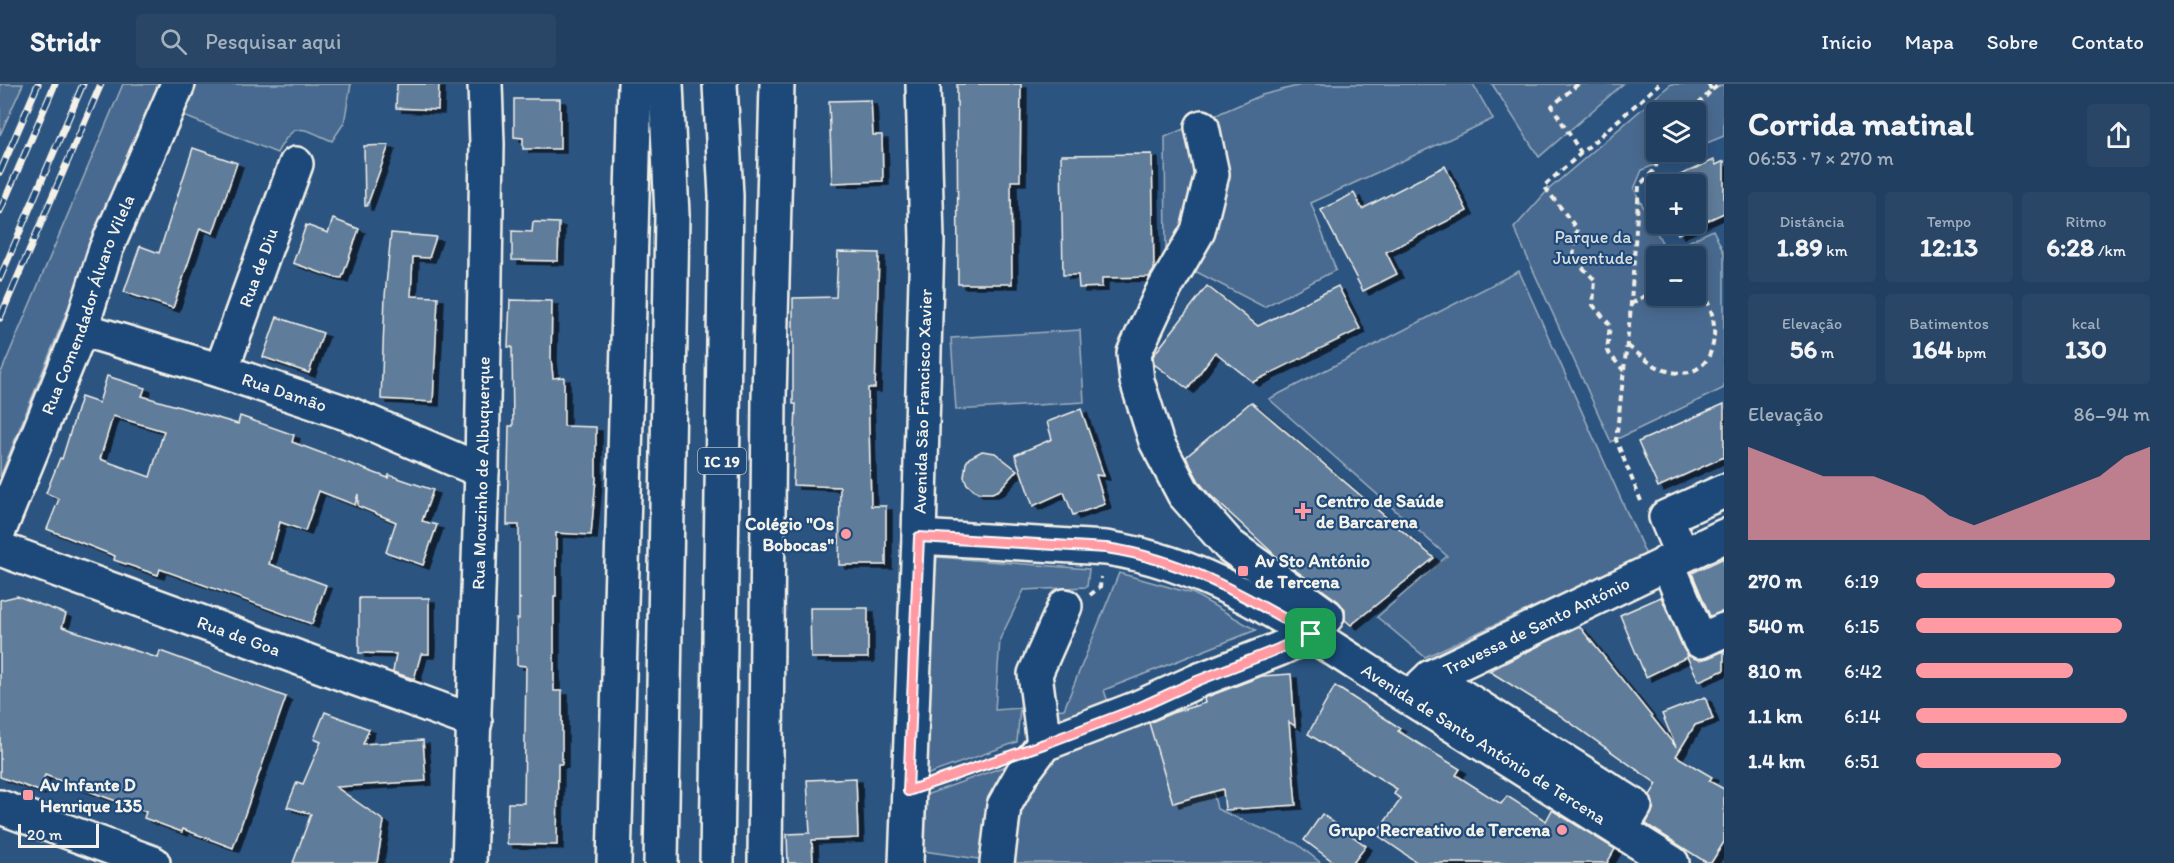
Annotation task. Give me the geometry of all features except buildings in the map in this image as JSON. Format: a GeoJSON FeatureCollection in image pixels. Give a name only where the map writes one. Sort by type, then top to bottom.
{"type":"FeatureCollection","features":[{"type":"Feature","properties":{"kind":"main road","name":"Rua Comendador Álvaro Vilela"},"geometry":{"type":"LineString","coordinates":[[0,528],[81,329],[106,249],[178,84]]}},
{"type":"Feature","properties":{"kind":"main road","name":"Rua Mouzinho de Albuquerque"},"geometry":{"type":"LineString","coordinates":[[469,863],[482,471],[487,144],[485,84]]}},
{"type":"Feature","properties":{"kind":"main road"},"geometry":{"type":"LineString","coordinates":[[614,863],[635,84]]}},
{"type":"Feature","properties":{"kind":"main road"},"geometry":{"type":"LineString","coordinates":[[661,863],[672,215],[666,84]]}},
{"type":"Feature","properties":{"kind":"main road","name":"IC 19"},"geometry":{"type":"LineString","coordinates":[[717,850],[726,196],[720,84]]}},
{"type":"Feature","properties":{"kind":"main road"},"geometry":{"type":"LineString","coordinates":[[765,863],[770,398],[777,84]]}},
{"type":"Feature","properties":{"kind":"main road","name":"Avenida São Francisco Xavier"},"geometry":{"type":"LineString","coordinates":[[906,863],[919,537],[927,241],[923,84]]}},
{"type":"Feature","properties":{"kind":"main road"},"geometry":{"type":"LineString","coordinates":[[997,863],[1004,806],[1023,772],[1044,744],[1136,709],[1311,634],[1327,615],[1229,545],[1184,494],[1156,441],[1137,381],[1134,353],[1162,293],[1198,231],[1212,174],[1202,127]]}},
{"type":"Feature","properties":{"kind":"main road","name":"Rua de Diu"},"geometry":{"type":"LineString","coordinates":[[221,371],[296,164]]}},
{"type":"Feature","properties":{"kind":"main road","name":"Rua Damão"},"geometry":{"type":"LineString","coordinates":[[81,329],[221,371],[349,414],[482,471]]}},
{"type":"Feature","properties":{"kind":"main road"},"geometry":{"type":"LineString","coordinates":[[1724,490],[1666,517],[1675,559],[1700,641],[1724,630]]}},
{"type":"Feature","properties":{"kind":"main road","name":"Travessa de Santo António"},"geometry":{"type":"LineString","coordinates":[[1420,687],[1724,536]]}},
{"type":"Feature","properties":{"kind":"main road","name":"Avenida de Santo António de Tercena"},"geometry":{"type":"LineString","coordinates":[[919,537],[1106,548],[1127,551],[1196,573],[1233,590],[1311,634],[1420,687],[1635,806],[1620,830],[1672,863]]}},
{"type":"Feature","properties":{"kind":"main road","name":"Rua de Goa"},"geometry":{"type":"LineString","coordinates":[[0,549],[475,722]]}},
{"type":"Feature","properties":{"kind":"main road"},"geometry":{"type":"LineString","coordinates":[[1044,744],[1035,674],[1065,606]]}},
{"type":"Feature","properties":{"kind":"main road"},"geometry":{"type":"LineString","coordinates":[[0,807],[153,863]]}},
{"type":"Feature","properties":{"kind":"path"},"geometry":{"type":"LineString","coordinates":[[1578,84],[1552,106],[1581,153]]}},
{"type":"Feature","properties":{"kind":"path"},"geometry":{"type":"LineString","coordinates":[[1625,372],[1607,351],[1610,325],[1593,305],[1595,280],[1573,258],[1577,229],[1544,186],[1659,84]]}},
{"type":"Feature","properties":{"kind":"path"},"geometry":{"type":"LineString","coordinates":[[1708,84],[1712,90]]}},
{"type":"Feature","properties":{"kind":"path"},"geometry":{"type":"LineString","coordinates":[[1701,102],[1720,84]]}},
{"type":"Feature","properties":{"kind":"path"},"geometry":{"type":"LineString","coordinates":[[1644,507],[1616,441],[1625,372],[1639,186],[1656,168],[1656,162]]}},
{"type":"Feature","properties":{"kind":"path"},"geometry":{"type":"LineString","coordinates":[[1631,305],[1646,295]]}},
{"type":"Feature","properties":{"kind":"path"},"geometry":{"type":"LineString","coordinates":[[1627,345],[1660,369],[1674,373],[1689,372],[1703,366],[1717,350]]}},
{"type":"Feature","properties":{"kind":"path"},"geometry":{"type":"LineString","coordinates":[[1065,606],[1084,599],[1100,587],[1106,548]]}},
{"type":"Feature","properties":{"kind":"path"},"geometry":{"type":"LineString","coordinates":[[908,791],[998,760]]}},
{"type":"Feature","properties":{"kind":"green space"},"geometry":{"type":"Polygon","coordinates":[[[0,84],[23,84],[0,135],[0,84]]]}},
{"type":"Feature","properties":{"kind":"green space"},"geometry":{"type":"Polygon","coordinates":[[[123,84],[164,84],[82,274],[0,477],[0,375],[123,84]]]}},
{"type":"Feature","properties":{"kind":"green space"},"geometry":{"type":"Polygon","coordinates":[[[197,84],[351,84],[344,123],[332,141],[300,129],[289,135],[277,153],[184,116],[197,84]]]}},
{"type":"Feature","properties":{"kind":"green space"},"geometry":{"type":"Polygon","coordinates":[[[1305,84],[1473,84],[1493,119],[1311,203],[1336,270],[1264,307],[1166,256],[1165,137],[1262,95],[1305,84]]]}},
{"type":"Feature","properties":{"kind":"green space"},"geometry":{"type":"Polygon","coordinates":[[[1492,84],[1623,84],[1539,157],[1492,84]]]}},
{"type":"Feature","properties":{"kind":"green space","name":"Parque da Juventude"},"geometry":{"type":"Polygon","coordinates":[[[1671,84],[1706,84],[1712,89],[1724,84],[1724,136],[1706,143],[1706,102],[1650,102],[1671,84]]]}},
{"type":"Feature","properties":{"kind":"green space","name":"Parque da Juventude"},"geometry":{"type":"Polygon","coordinates":[[[1646,106],[1646,162],[1662,162],[1642,170],[1634,189],[1646,212],[1646,234],[1658,234],[1664,246],[1646,246],[1646,306],[1706,306],[1706,246],[1680,246],[1713,230],[1724,253],[1724,388],[1611,442],[1514,228],[1548,190],[1646,106]]]}},
{"type":"Feature","properties":{"kind":"green space"},"geometry":{"type":"Polygon","coordinates":[[[1519,271],[1646,555],[1425,657],[1377,617],[1447,556],[1269,399],[1519,271]]]}},
{"type":"Feature","properties":{"kind":"green space"},"geometry":{"type":"Polygon","coordinates":[[[1080,330],[1084,402],[956,410],[951,338],[1080,330]]]}},
{"type":"Feature","properties":{"kind":"green space"},"geometry":{"type":"Polygon","coordinates":[[[937,557],[1089,569],[1087,587],[1024,590],[1000,639],[995,710],[1020,708],[1017,742],[918,778],[937,557]]]}},
{"type":"Feature","properties":{"kind":"green space"},"geometry":{"type":"Polygon","coordinates":[[[1119,573],[1194,594],[1256,630],[1104,690],[1109,705],[1039,736],[1042,711],[1064,709],[1119,573]]]}},
{"type":"Feature","properties":{"kind":"green space"},"geometry":{"type":"Polygon","coordinates":[[[1192,696],[1217,809],[1297,844],[1321,863],[1006,863],[917,850],[920,797],[1011,764],[1044,744],[1192,696]]]}},
{"type":"Feature","properties":{"kind":"railway"},"geometry":{"type":"LineString","coordinates":[[0,172],[38,84]]}},
{"type":"Feature","properties":{"kind":"railway"},"geometry":{"type":"LineString","coordinates":[[0,211],[55,84]]}},
{"type":"Feature","properties":{"kind":"railway"},"geometry":{"type":"LineString","coordinates":[[0,278],[83,84]]}},
{"type":"Feature","properties":{"kind":"railway"},"geometry":{"type":"LineString","coordinates":[[0,318],[101,84]]}},
{"type":"Feature","properties":{"kind":"place","name":"Centro de Saúde de Barcarena"},"geometry":{"type":"Point","coordinates":[1303,511]}},
{"type":"Feature","properties":{"kind":"place","name":"Colégio \"Os Bobocas\""},"geometry":{"type":"Point","coordinates":[846,534]}},
{"type":"Feature","properties":{"kind":"place","name":"Av Sto António de Tercena"},"geometry":{"type":"Point","coordinates":[1243,571]}},
{"type":"Feature","properties":{"kind":"place","name":"Av Infante D Henrique 135"},"geometry":{"type":"Point","coordinates":[28,795]}},
{"type":"Feature","properties":{"kind":"place","name":"Grupo Recreativo de Tercena"},"geometry":{"type":"Point","coordinates":[1562,830]}},
{"type":"Feature","properties":{"kind":"route"},"geometry":{"type":"LineString","coordinates":[[919,537],[1127,551],[1196,573],[1233,590],[1311,634],[1136,709],[908,791],[919,537]]}}]}
